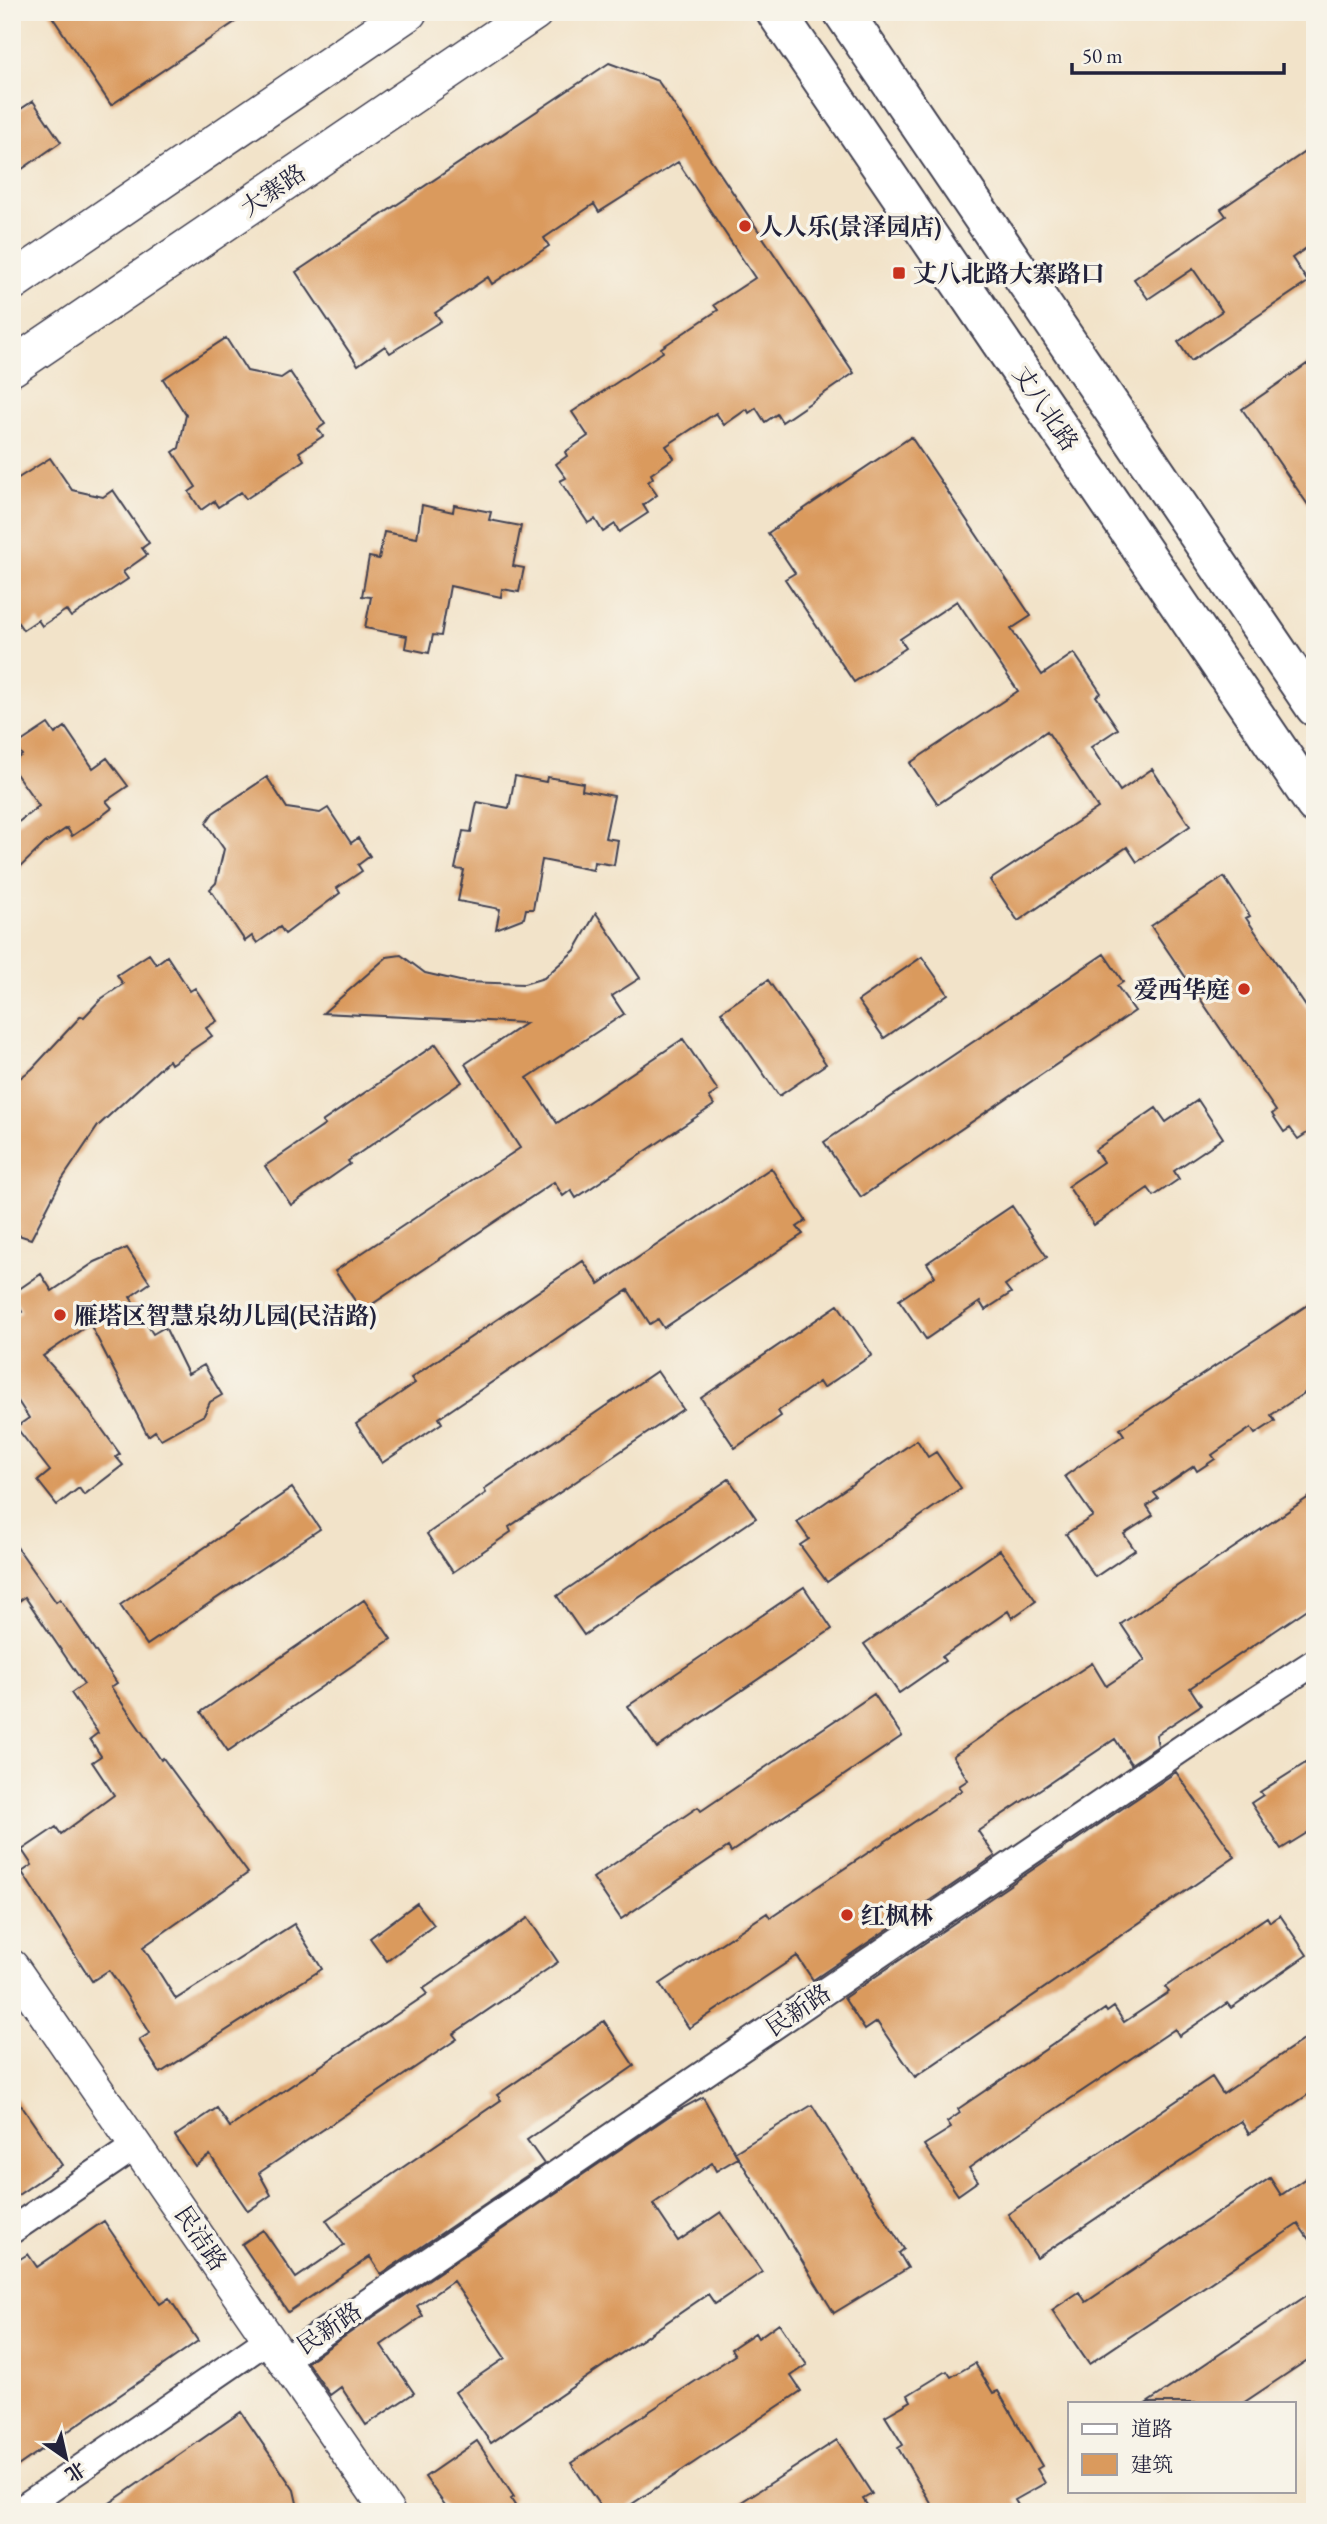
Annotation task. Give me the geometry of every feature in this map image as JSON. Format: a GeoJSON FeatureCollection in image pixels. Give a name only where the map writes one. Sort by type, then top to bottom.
{"type":"FeatureCollection","features":[{"type":"Feature","properties":{"kind":"main road"},"geometry":{"type":"LineString","coordinates":[[12,282],[408,12]]}},
{"type":"Feature","properties":{"kind":"main road","name":"大寨路"},"geometry":{"type":"LineString","coordinates":[[12,367],[534,12]]}},
{"type":"Feature","properties":{"kind":"main road","name":"丈八北路"},"geometry":{"type":"LineString","coordinates":[[776,12],[1315,804]]}},
{"type":"Feature","properties":{"kind":"main road"},"geometry":{"type":"LineString","coordinates":[[843,12],[1315,707]]}},
{"type":"Feature","properties":{"kind":"street","name":"民新路"},"geometry":{"type":"LineString","coordinates":[[16,2512],[276,2349],[1315,1662]]}},
{"type":"Feature","properties":{"kind":"street","name":"民洁路"},"geometry":{"type":"LineString","coordinates":[[12,1966],[388,2512]]}},
{"type":"Feature","properties":{"kind":"street"},"geometry":{"type":"LineString","coordinates":[[12,2230],[137,2145]]}},
{"type":"Feature","properties":{"kind":"building"},"geometry":{"type":"Polygon","coordinates":[[[49,12],[250,12],[111,105],[49,12]]]}},
{"type":"Feature","properties":{"kind":"building"},"geometry":{"type":"Polygon","coordinates":[[[609,63],[658,81],[854,373],[782,422],[777,414],[765,422],[756,408],[749,413],[747,409],[724,425],[716,413],[666,446],[674,458],[651,474],[653,478],[648,482],[657,495],[643,505],[648,513],[619,532],[615,524],[603,532],[595,519],[588,523],[560,481],[566,478],[556,464],[567,456],[565,452],[588,436],[572,412],[663,352],[661,348],[718,310],[714,305],[755,278],[678,162],[599,212],[594,204],[544,238],[549,246],[492,284],[488,277],[435,313],[441,321],[390,353],[385,346],[358,365],[296,272],[609,63]]]}},
{"type":"Feature","properties":{"kind":"building"},"geometry":{"type":"Polygon","coordinates":[[[33,101],[61,142],[12,176],[12,115],[33,101]]]}},
{"type":"Feature","properties":{"kind":"building"},"geometry":{"type":"Polygon","coordinates":[[[1315,145],[1315,242],[1292,258],[1308,282],[1191,361],[1178,342],[1222,311],[1193,269],[1148,299],[1134,279],[1226,216],[1221,209],[1315,145]]]}},
{"type":"Feature","properties":{"kind":"building"},"geometry":{"type":"Polygon","coordinates":[[[226,338],[247,371],[281,378],[290,372],[325,424],[318,429],[323,436],[299,452],[304,460],[246,499],[241,492],[218,507],[214,501],[201,510],[189,492],[196,487],[173,452],[179,448],[186,415],[163,379],[226,338]]]}},
{"type":"Feature","properties":{"kind":"building"},"geometry":{"type":"Polygon","coordinates":[[[1307,364],[1315,376],[1315,515],[1242,409],[1307,364]]]}},
{"type":"Feature","properties":{"kind":"building"},"geometry":{"type":"Polygon","coordinates":[[[911,437],[1031,616],[1011,629],[1042,675],[1074,653],[1101,693],[1096,696],[1118,729],[1091,747],[1120,791],[1152,769],[1190,826],[1137,862],[1127,847],[1018,921],[990,880],[1098,808],[1047,731],[938,804],[910,763],[1018,691],[957,601],[900,639],[906,648],[854,682],[785,579],[795,573],[768,533],[911,437]]]}},
{"type":"Feature","properties":{"kind":"building"},"geometry":{"type":"Polygon","coordinates":[[[50,458],[72,490],[103,497],[113,490],[149,543],[142,548],[147,555],[123,572],[128,579],[71,617],[66,610],[42,626],[38,620],[23,630],[12,614],[12,482],[50,458]]]}},
{"type":"Feature","properties":{"kind":"building"},"geometry":{"type":"Polygon","coordinates":[[[422,505],[453,512],[454,505],[491,512],[489,520],[521,526],[513,566],[524,568],[519,592],[502,589],[501,597],[450,586],[441,636],[433,635],[429,653],[405,648],[407,636],[365,628],[371,597],[362,596],[369,557],[379,559],[384,532],[417,538],[422,505]]]}},
{"type":"Feature","properties":{"kind":"building"},"geometry":{"type":"Polygon","coordinates":[[[48,724],[55,734],[65,727],[93,768],[107,758],[128,786],[106,801],[112,808],[103,815],[72,836],[67,828],[45,843],[12,875],[12,827],[39,806],[12,768],[12,762],[22,755],[15,746],[48,724]]]}},
{"type":"Feature","properties":{"kind":"building"},"geometry":{"type":"Polygon","coordinates":[[[515,776],[546,782],[547,777],[583,783],[582,790],[614,796],[605,838],[618,840],[614,865],[594,862],[593,870],[542,860],[533,909],[526,909],[524,918],[496,929],[500,909],[458,901],[464,870],[455,869],[463,831],[471,832],[477,802],[509,808],[515,776]]]}},
{"type":"Feature","properties":{"kind":"building"},"geometry":{"type":"Polygon","coordinates":[[[267,777],[287,808],[320,813],[328,808],[351,843],[358,838],[370,856],[358,865],[362,871],[337,888],[340,893],[285,934],[280,927],[257,943],[252,936],[245,941],[210,889],[216,883],[224,849],[206,823],[213,813],[267,777]]]}},
{"type":"Feature","properties":{"kind":"building","name":"爱西华庭"},"geometry":{"type":"Polygon","coordinates":[[[1224,877],[1250,916],[1246,918],[1315,1020],[1315,1128],[1298,1139],[1290,1128],[1284,1132],[1272,1114],[1276,1111],[1151,926],[1224,877]]]}},
{"type":"Feature","properties":{"kind":"building"},"geometry":{"type":"Polygon","coordinates":[[[596,913],[640,978],[612,996],[624,1014],[527,1078],[557,1123],[683,1039],[718,1091],[709,1097],[714,1105],[576,1198],[571,1190],[563,1196],[554,1182],[362,1311],[335,1271],[520,1148],[465,1064],[526,1023],[323,1013],[387,957],[401,955],[425,973],[464,982],[524,984],[544,978],[575,950],[596,913]]]}},
{"type":"Feature","properties":{"kind":"building"},"geometry":{"type":"Polygon","coordinates":[[[149,954],[156,964],[167,956],[190,991],[195,988],[217,1021],[206,1028],[212,1036],[171,1064],[169,1060],[98,1126],[61,1181],[31,1239],[12,1233],[12,1084],[32,1069],[81,1016],[84,1017],[101,999],[123,984],[117,975],[149,954]]]}},
{"type":"Feature","properties":{"kind":"building"},"geometry":{"type":"Polygon","coordinates":[[[1104,954],[1123,982],[1117,986],[1135,1011],[861,1197],[824,1142],[1104,954]]]}},
{"type":"Feature","properties":{"kind":"building"},"geometry":{"type":"Polygon","coordinates":[[[922,957],[948,994],[884,1038],[858,1001],[922,957]]]}},
{"type":"Feature","properties":{"kind":"building"},"geometry":{"type":"Polygon","coordinates":[[[768,980],[826,1064],[779,1096],[721,1012],[768,980]]]}},
{"type":"Feature","properties":{"kind":"building"},"geometry":{"type":"Polygon","coordinates":[[[436,1044],[462,1082],[348,1161],[350,1164],[291,1205],[265,1166],[325,1125],[322,1122],[436,1044]]]}},
{"type":"Feature","properties":{"kind":"building"},"geometry":{"type":"Polygon","coordinates":[[[1198,1100],[1223,1138],[1174,1171],[1179,1179],[1154,1196],[1148,1188],[1094,1225],[1068,1186],[1103,1162],[1095,1150],[1156,1108],[1166,1122],[1198,1100]]]}},
{"type":"Feature","properties":{"kind":"building"},"geometry":{"type":"Polygon","coordinates":[[[771,1168],[806,1221],[797,1227],[803,1234],[664,1328],[658,1319],[650,1324],[628,1290],[439,1418],[442,1423],[382,1463],[356,1424],[415,1383],[411,1378],[583,1261],[599,1284],[771,1168]]]}},
{"type":"Feature","properties":{"kind":"building"},"geometry":{"type":"Polygon","coordinates":[[[1012,1206],[1047,1257],[1005,1285],[1011,1293],[985,1310],[980,1302],[926,1339],[899,1300],[935,1276],[927,1263],[1012,1206]]]}},
{"type":"Feature","properties":{"kind":"building"},"geometry":{"type":"Polygon","coordinates":[[[127,1248],[150,1283],[130,1297],[153,1334],[165,1327],[188,1374],[204,1365],[222,1395],[210,1402],[204,1415],[161,1439],[155,1431],[148,1436],[90,1324],[43,1356],[75,1392],[120,1454],[116,1457],[123,1465],[84,1495],[79,1488],[57,1505],[38,1481],[50,1471],[16,1427],[29,1418],[12,1392],[12,1318],[22,1312],[12,1294],[41,1274],[52,1291],[95,1262],[127,1248]]]}},
{"type":"Feature","properties":{"kind":"building"},"geometry":{"type":"Polygon","coordinates":[[[1315,1300],[1315,1386],[1271,1415],[1275,1421],[1255,1434],[1251,1428],[1212,1455],[1215,1459],[1197,1471],[1194,1466],[1154,1493],[1158,1498],[1147,1506],[1153,1515],[1124,1534],[1135,1550],[1095,1577],[1066,1534],[1093,1516],[1065,1476],[1124,1435],[1120,1429],[1315,1300]]]}},
{"type":"Feature","properties":{"kind":"building"},"geometry":{"type":"Polygon","coordinates":[[[838,1305],[872,1355],[823,1388],[819,1382],[778,1411],[781,1416],[735,1448],[701,1398],[838,1305]]]}},
{"type":"Feature","properties":{"kind":"building"},"geometry":{"type":"Polygon","coordinates":[[[657,1371],[683,1409],[509,1527],[511,1532],[453,1572],[427,1534],[486,1493],[484,1489],[657,1371]]]}},
{"type":"Feature","properties":{"kind":"building"},"geometry":{"type":"Polygon","coordinates":[[[917,1440],[928,1457],[936,1452],[961,1488],[827,1582],[800,1545],[809,1539],[797,1522],[917,1440]]]}},
{"type":"Feature","properties":{"kind":"building"},"geometry":{"type":"Polygon","coordinates":[[[729,1479],[756,1518],[584,1635],[557,1596],[729,1479]]]}},
{"type":"Feature","properties":{"kind":"building"},"geometry":{"type":"Polygon","coordinates":[[[292,1488],[320,1529],[147,1645],[120,1605],[292,1488]]]}},
{"type":"Feature","properties":{"kind":"building"},"geometry":{"type":"Polygon","coordinates":[[[1315,1493],[1315,1604],[1190,1688],[1201,1705],[1156,1735],[1158,1746],[1131,1764],[1115,1739],[978,1831],[995,1856],[813,1980],[797,1956],[689,2028],[660,1984],[767,1913],[770,1918],[962,1790],[959,1786],[968,1780],[953,1756],[1004,1721],[1092,1663],[1106,1686],[1145,1660],[1121,1624],[1315,1493]]]}},
{"type":"Feature","properties":{"kind":"building"},"geometry":{"type":"Polygon","coordinates":[[[12,1540],[56,1602],[60,1599],[117,1683],[111,1687],[161,1760],[163,1758],[248,1873],[143,1947],[176,1999],[294,1924],[322,1969],[160,2073],[139,2040],[150,2033],[125,1993],[109,1970],[92,1981],[22,1872],[32,1865],[22,1850],[56,1827],[61,1834],[114,1795],[92,1762],[101,1756],[90,1739],[98,1733],[71,1693],[84,1684],[25,1597],[12,1606],[12,1540]]]}},
{"type":"Feature","properties":{"kind":"building"},"geometry":{"type":"Polygon","coordinates":[[[1000,1550],[1036,1601],[1012,1618],[1008,1611],[942,1657],[945,1661],[899,1693],[864,1644],[1000,1550]]]}},
{"type":"Feature","properties":{"kind":"building"},"geometry":{"type":"Polygon","coordinates":[[[804,1587],[832,1629],[657,1748],[628,1706],[804,1587]]]}},
{"type":"Feature","properties":{"kind":"building"},"geometry":{"type":"Polygon","coordinates":[[[364,1600],[391,1639],[228,1751],[201,1712],[364,1600]]]}},
{"type":"Feature","properties":{"kind":"building"},"geometry":{"type":"Polygon","coordinates":[[[874,1694],[902,1736],[731,1852],[728,1847],[621,1919],[593,1878],[698,1807],[701,1811],[874,1694]]]}},
{"type":"Feature","properties":{"kind":"building"},"geometry":{"type":"Polygon","coordinates":[[[1315,1757],[1315,1828],[1281,1849],[1251,1803],[1263,1795],[1260,1792],[1315,1757]]]}},
{"type":"Feature","properties":{"kind":"building"},"geometry":{"type":"Polygon","coordinates":[[[1176,1772],[1235,1857],[915,2077],[877,2022],[865,2030],[844,1998],[1176,1772]]]}},
{"type":"Feature","properties":{"kind":"building"},"geometry":{"type":"Polygon","coordinates":[[[417,1903],[434,1925],[387,1961],[370,1938],[417,1903]]]}},
{"type":"Feature","properties":{"kind":"building"},"geometry":{"type":"Polygon","coordinates":[[[1280,1915],[1307,1955],[1231,2008],[1227,2003],[1179,2036],[1175,2029],[997,2148],[969,2168],[978,2181],[958,2195],[924,2145],[951,2128],[947,2122],[960,2113],[958,2109],[1105,2009],[1107,2012],[1114,2007],[1124,2022],[1169,1992],[1165,1987],[1267,1917],[1270,1922],[1280,1915]]]}},
{"type":"Feature","properties":{"kind":"building"},"geometry":{"type":"Polygon","coordinates":[[[528,1918],[558,1962],[453,2034],[457,2039],[259,2173],[271,2195],[248,2211],[210,2155],[195,2166],[175,2136],[217,2108],[230,2127],[427,1994],[423,1989],[528,1918]]]}},
{"type":"Feature","properties":{"kind":"building"},"geometry":{"type":"Polygon","coordinates":[[[604,2021],[634,2066],[527,2140],[544,2164],[381,2274],[370,2257],[288,2312],[242,2244],[263,2230],[296,2278],[344,2245],[326,2220],[501,2100],[497,2095],[604,2021]]]}},
{"type":"Feature","properties":{"kind":"building"},"geometry":{"type":"Polygon","coordinates":[[[1315,2032],[1315,2090],[1249,2134],[1241,2121],[1037,2258],[1008,2214],[1212,2077],[1223,2094],[1315,2032]]]}},
{"type":"Feature","properties":{"kind":"building"},"geometry":{"type":"Polygon","coordinates":[[[12,2092],[62,2165],[12,2199],[12,2092]]]}},
{"type":"Feature","properties":{"kind":"building"},"geometry":{"type":"Polygon","coordinates":[[[703,2097],[738,2158],[716,2171],[712,2163],[653,2204],[678,2241],[721,2212],[762,2272],[715,2304],[708,2294],[491,2443],[455,2392],[505,2358],[453,2281],[417,2306],[423,2316],[381,2345],[414,2393],[366,2425],[341,2387],[330,2395],[307,2362],[675,2112],[703,2097]]]}},
{"type":"Feature","properties":{"kind":"building"},"geometry":{"type":"Polygon","coordinates":[[[812,2105],[904,2249],[899,2253],[908,2268],[834,2313],[735,2152],[812,2105]]]}},
{"type":"Feature","properties":{"kind":"building"},"geometry":{"type":"Polygon","coordinates":[[[1315,2172],[1315,2248],[1298,2224],[1089,2364],[1052,2310],[1079,2292],[1086,2302],[1270,2178],[1281,2195],[1315,2172]]]}},
{"type":"Feature","properties":{"kind":"building"},"geometry":{"type":"Polygon","coordinates":[[[104,2221],[160,2304],[169,2298],[198,2341],[12,2470],[12,2264],[28,2254],[37,2267],[104,2221]]]}},
{"type":"Feature","properties":{"kind":"building"},"geometry":{"type":"Polygon","coordinates":[[[1315,2290],[1315,2355],[1244,2402],[1148,2402],[1315,2290]]]}},
{"type":"Feature","properties":{"kind":"building"},"geometry":{"type":"Polygon","coordinates":[[[779,2323],[807,2365],[791,2376],[801,2391],[620,2512],[604,2512],[571,2463],[735,2355],[731,2349],[755,2333],[758,2338],[779,2323]]]}},
{"type":"Feature","properties":{"kind":"building"},"geometry":{"type":"Polygon","coordinates":[[[975,2363],[993,2393],[998,2391],[1042,2466],[1037,2469],[1045,2483],[1015,2500],[1022,2512],[936,2512],[898,2448],[903,2445],[885,2416],[911,2401],[908,2395],[947,2371],[951,2377],[975,2363]]]}},
{"type":"Feature","properties":{"kind":"building"},"geometry":{"type":"Polygon","coordinates":[[[241,2412],[294,2490],[299,2512],[97,2512],[241,2412]]]}},
{"type":"Feature","properties":{"kind":"building"},"geometry":{"type":"Polygon","coordinates":[[[837,2440],[872,2494],[863,2499],[872,2512],[726,2512],[837,2440]]]}},
{"type":"Feature","properties":{"kind":"building"},"geometry":{"type":"Polygon","coordinates":[[[477,2441],[514,2497],[511,2499],[519,2512],[450,2512],[425,2477],[477,2441]]]}},
{"type":"Feature","properties":{"kind":"place","name":"人人乐(景泽园店)"},"geometry":{"type":"Point","coordinates":[745,226]}},
{"type":"Feature","properties":{"kind":"place","name":"丈八北路大寨路口"},"geometry":{"type":"Point","coordinates":[899,273]}},
{"type":"Feature","properties":{"kind":"place","name":"爱西华庭"},"geometry":{"type":"Point","coordinates":[1244,989]}},
{"type":"Feature","properties":{"kind":"place","name":"雁塔区智慧泉幼儿园(民洁路)"},"geometry":{"type":"Point","coordinates":[60,1315]}},
{"type":"Feature","properties":{"kind":"place","name":"红枫林"},"geometry":{"type":"Point","coordinates":[847,1915]}}]}
